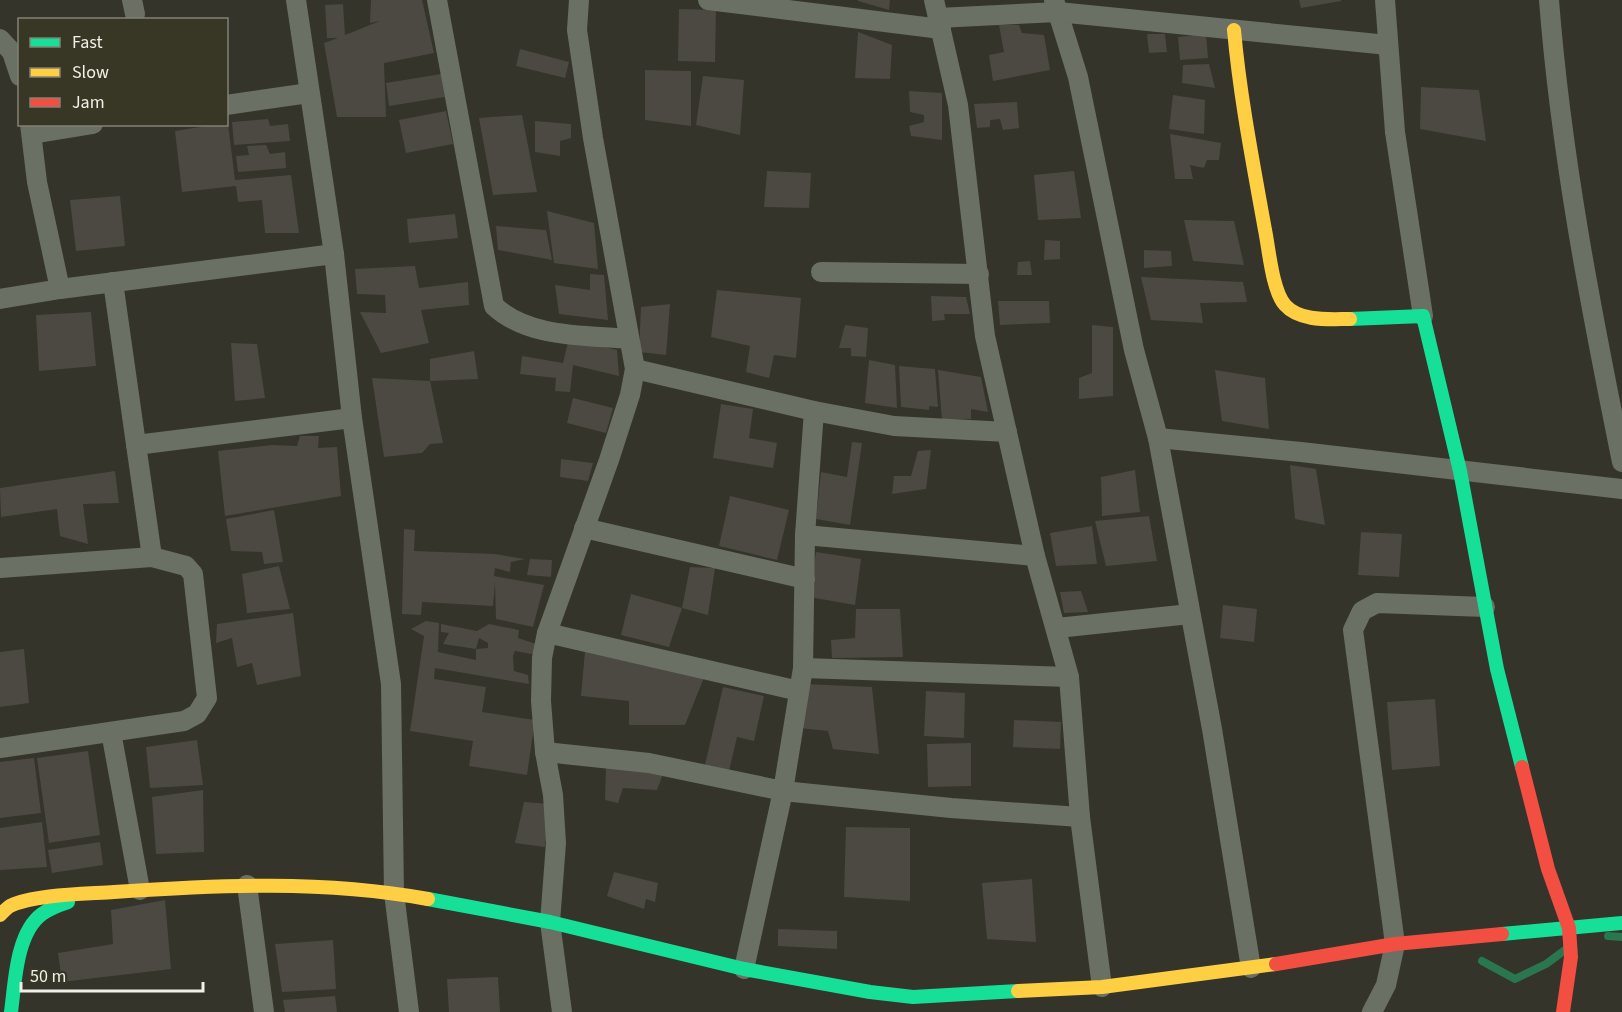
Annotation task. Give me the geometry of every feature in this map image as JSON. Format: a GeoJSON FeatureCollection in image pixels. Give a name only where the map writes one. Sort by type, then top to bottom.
{"type":"FeatureCollection","features":[{"type":"Feature","properties":{"kind":"street"},"geometry":{"type":"LineString","coordinates":[[296,0],[334,254],[352,418],[391,684],[394,893],[409,1012]]}},
{"type":"Feature","properties":{"kind":"street"},"geometry":{"type":"LineString","coordinates":[[437,0],[494,306],[505,316],[536,330],[629,339]]}},
{"type":"Feature","properties":{"kind":"street"},"geometry":{"type":"LineString","coordinates":[[562,1012],[550,922],[556,843],[553,795],[545,752],[541,701],[542,658],[547,633],[609,460],[630,394],[635,369],[593,138],[577,30],[579,0]]}},
{"type":"Feature","properties":{"kind":"street"},"geometry":{"type":"LineString","coordinates":[[708,0],[938,16],[1056,6],[1234,30],[1388,45]]}},
{"type":"Feature","properties":{"kind":"street"},"geometry":{"type":"LineString","coordinates":[[1385,0],[1395,132],[1423,316],[1460,471],[1497,669],[1548,869],[1569,928],[1571,957],[1563,1012]]}},
{"type":"Feature","properties":{"kind":"street"},"geometry":{"type":"LineString","coordinates":[[1549,0],[1555,77],[1573,198],[1590,305],[1622,462]]}},
{"type":"Feature","properties":{"kind":"street"},"geometry":{"type":"LineString","coordinates":[[1056,6],[1078,77],[1134,350],[1158,438],[1222,785],[1251,968]]}},
{"type":"Feature","properties":{"kind":"street"},"geometry":{"type":"LineString","coordinates":[[938,16],[958,105],[985,336],[1035,556],[1069,677],[1080,817],[1102,987]]}},
{"type":"Feature","properties":{"kind":"street"},"geometry":{"type":"LineString","coordinates":[[1234,30],[1254,165],[1268,242],[1282,300],[1293,312],[1306,316],[1339,319],[1423,316]]}},
{"type":"Feature","properties":{"kind":"street"},"geometry":{"type":"LineString","coordinates":[[0,39],[12,52],[18,70]]}},
{"type":"Feature","properties":{"kind":"street"},"geometry":{"type":"LineString","coordinates":[[228,105],[309,93]]}},
{"type":"Feature","properties":{"kind":"street"},"geometry":{"type":"LineString","coordinates":[[60,289],[37,182],[31,129],[68,126]]}},
{"type":"Feature","properties":{"kind":"street"},"geometry":{"type":"LineString","coordinates":[[0,299],[60,289],[334,254]]}},
{"type":"Feature","properties":{"kind":"street"},"geometry":{"type":"LineString","coordinates":[[821,272],[979,274]]}},
{"type":"Feature","properties":{"kind":"street"},"geometry":{"type":"LineString","coordinates":[[113,282],[152,557]]}},
{"type":"Feature","properties":{"kind":"street"},"geometry":{"type":"LineString","coordinates":[[635,369],[814,411],[894,426],[1007,432]]}},
{"type":"Feature","properties":{"kind":"street"},"geometry":{"type":"LineString","coordinates":[[744,969],[783,791],[803,668],[805,535],[814,411]]}},
{"type":"Feature","properties":{"kind":"street"},"geometry":{"type":"LineString","coordinates":[[136,445],[352,418]]}},
{"type":"Feature","properties":{"kind":"street"},"geometry":{"type":"LineString","coordinates":[[1158,438],[1622,489]]}},
{"type":"Feature","properties":{"kind":"street"},"geometry":{"type":"LineString","coordinates":[[584,528],[805,579]]}},
{"type":"Feature","properties":{"kind":"street"},"geometry":{"type":"LineString","coordinates":[[805,535],[1035,556]]}},
{"type":"Feature","properties":{"kind":"street"},"geometry":{"type":"LineString","coordinates":[[0,568],[152,557],[186,566],[193,574],[207,698],[197,714],[184,721],[0,748]]}},
{"type":"Feature","properties":{"kind":"street"},"geometry":{"type":"LineString","coordinates":[[1372,1012],[1386,985],[1395,944],[1353,630],[1362,611],[1377,603],[1485,607]]}},
{"type":"Feature","properties":{"kind":"street"},"geometry":{"type":"LineString","coordinates":[[1057,628],[1190,614]]}},
{"type":"Feature","properties":{"kind":"street"},"geometry":{"type":"LineString","coordinates":[[547,633],[799,692]]}},
{"type":"Feature","properties":{"kind":"street"},"geometry":{"type":"LineString","coordinates":[[803,668],[1069,677]]}},
{"type":"Feature","properties":{"kind":"street"},"geometry":{"type":"LineString","coordinates":[[111,732],[140,890]]}},
{"type":"Feature","properties":{"kind":"street"},"geometry":{"type":"LineString","coordinates":[[545,752],[649,763],[783,791],[951,808],[1080,817]]}},
{"type":"Feature","properties":{"kind":"street"},"geometry":{"type":"LineString","coordinates":[[247,885],[264,1012]]}},
{"type":"Feature","properties":{"kind":"street"},"geometry":{"type":"LineString","coordinates":[[0,915],[10,906],[44,897],[140,890],[288,885],[394,893],[550,922],[744,969],[870,992],[911,1005],[1102,987],[1251,968],[1395,944],[1622,923]]}},
{"type":"Feature","properties":{"kind":"street"},"geometry":{"type":"LineString","coordinates":[[11,1012],[22,950],[29,930],[39,916],[53,908],[91,894]]}},
{"type":"Feature","properties":{"kind":"building"},"geometry":{"type":"Polygon","coordinates":[[[371,0],[422,0],[434,53],[384,63],[386,117],[337,117],[324,43],[338,38],[327,38],[325,5],[343,4],[345,35],[380,21],[370,23],[371,0]]]}},
{"type":"Feature","properties":{"kind":"building"},"geometry":{"type":"Polygon","coordinates":[[[890,0],[889,10],[858,1],[890,0]]]}},
{"type":"Feature","properties":{"kind":"building"},"geometry":{"type":"Polygon","coordinates":[[[1299,0],[1341,0],[1341,1],[1301,8],[1299,0]]]}},
{"type":"Feature","properties":{"kind":"building"},"geometry":{"type":"Polygon","coordinates":[[[679,9],[716,10],[715,62],[678,61],[679,9]]]}},
{"type":"Feature","properties":{"kind":"building"},"geometry":{"type":"Polygon","coordinates":[[[999,25],[1019,25],[1022,33],[1044,35],[1050,70],[993,81],[989,55],[1004,52],[999,25]]]}},
{"type":"Feature","properties":{"kind":"building"},"geometry":{"type":"Polygon","coordinates":[[[858,32],[892,45],[890,79],[855,78],[858,32]]]}},
{"type":"Feature","properties":{"kind":"building"},"geometry":{"type":"Polygon","coordinates":[[[1147,34],[1165,34],[1167,52],[1149,53],[1147,34]]]}},
{"type":"Feature","properties":{"kind":"building"},"geometry":{"type":"Polygon","coordinates":[[[1206,34],[1208,58],[1180,60],[1178,37],[1206,34]]]}},
{"type":"Feature","properties":{"kind":"building"},"geometry":{"type":"Polygon","coordinates":[[[520,49],[569,62],[565,78],[516,66],[520,49]]]}},
{"type":"Feature","properties":{"kind":"building"},"geometry":{"type":"Polygon","coordinates":[[[1209,64],[1215,88],[1182,83],[1183,65],[1209,64]]]}},
{"type":"Feature","properties":{"kind":"building"},"geometry":{"type":"Polygon","coordinates":[[[645,70],[691,71],[691,126],[645,120],[645,70]]]}},
{"type":"Feature","properties":{"kind":"building"},"geometry":{"type":"Polygon","coordinates":[[[441,74],[445,97],[389,106],[386,83],[441,74]]]}},
{"type":"Feature","properties":{"kind":"building"},"geometry":{"type":"Polygon","coordinates":[[[703,76],[744,80],[740,135],[696,125],[703,76]]]}},
{"type":"Feature","properties":{"kind":"building"},"geometry":{"type":"Polygon","coordinates":[[[1421,87],[1479,90],[1486,141],[1420,129],[1421,87]]]}},
{"type":"Feature","properties":{"kind":"building"},"geometry":{"type":"Polygon","coordinates":[[[909,91],[942,93],[942,140],[911,136],[909,126],[924,122],[924,115],[910,112],[909,91]]]}},
{"type":"Feature","properties":{"kind":"building"},"geometry":{"type":"Polygon","coordinates":[[[1173,95],[1205,100],[1204,134],[1169,129],[1173,95]]]}},
{"type":"Feature","properties":{"kind":"building"},"geometry":{"type":"Polygon","coordinates":[[[1017,102],[1019,128],[1003,130],[1000,119],[990,120],[990,127],[977,128],[974,104],[1017,102]]]}},
{"type":"Feature","properties":{"kind":"building"},"geometry":{"type":"Polygon","coordinates":[[[446,111],[453,144],[406,153],[399,120],[446,111]]]}},
{"type":"Feature","properties":{"kind":"building"},"geometry":{"type":"Polygon","coordinates":[[[522,115],[537,192],[493,195],[479,118],[522,115]]]}},
{"type":"Feature","properties":{"kind":"building"},"geometry":{"type":"Polygon","coordinates":[[[268,119],[270,126],[288,124],[290,141],[234,145],[232,122],[268,119]]]}},
{"type":"Feature","properties":{"kind":"building"},"geometry":{"type":"Polygon","coordinates":[[[535,121],[571,124],[571,138],[560,141],[560,156],[535,152],[535,121]]]}},
{"type":"Feature","properties":{"kind":"building"},"geometry":{"type":"Polygon","coordinates":[[[228,124],[235,180],[291,175],[299,233],[265,233],[262,200],[238,202],[236,186],[182,192],[175,131],[206,126],[228,126],[228,124]]]}},
{"type":"Feature","properties":{"kind":"building"},"geometry":{"type":"Polygon","coordinates":[[[1170,134],[1221,143],[1219,160],[1207,160],[1204,168],[1190,165],[1193,179],[1175,179],[1170,134]]]}},
{"type":"Feature","properties":{"kind":"building"},"geometry":{"type":"Polygon","coordinates":[[[266,145],[270,154],[285,152],[286,168],[238,172],[236,156],[249,155],[247,146],[266,145]]]}},
{"type":"Feature","properties":{"kind":"building"},"geometry":{"type":"Polygon","coordinates":[[[767,171],[811,173],[809,208],[764,207],[767,171]]]}},
{"type":"Feature","properties":{"kind":"building"},"geometry":{"type":"Polygon","coordinates":[[[1074,171],[1081,218],[1038,220],[1034,175],[1074,171]]]}},
{"type":"Feature","properties":{"kind":"building"},"geometry":{"type":"Polygon","coordinates":[[[120,196],[125,246],[76,251],[70,200],[120,196]]]}},
{"type":"Feature","properties":{"kind":"building"},"geometry":{"type":"Polygon","coordinates":[[[547,211],[594,223],[598,269],[554,263],[547,211]]]}},
{"type":"Feature","properties":{"kind":"building"},"geometry":{"type":"Polygon","coordinates":[[[455,214],[458,238],[409,243],[407,219],[455,214]]]}},
{"type":"Feature","properties":{"kind":"building"},"geometry":{"type":"Polygon","coordinates":[[[1184,220],[1234,221],[1244,265],[1193,261],[1184,220]]]}},
{"type":"Feature","properties":{"kind":"building"},"geometry":{"type":"Polygon","coordinates":[[[496,226],[546,230],[552,260],[498,250],[496,226]]]}},
{"type":"Feature","properties":{"kind":"building"},"geometry":{"type":"Polygon","coordinates":[[[1045,240],[1060,241],[1060,259],[1044,260],[1045,240]]]}},
{"type":"Feature","properties":{"kind":"building"},"geometry":{"type":"Polygon","coordinates":[[[1144,250],[1171,251],[1172,266],[1144,268],[1144,250]]]}},
{"type":"Feature","properties":{"kind":"building"},"geometry":{"type":"Polygon","coordinates":[[[1030,261],[1032,275],[1017,275],[1018,262],[1030,261]]]}},
{"type":"Feature","properties":{"kind":"building"},"geometry":{"type":"Polygon","coordinates":[[[415,266],[419,288],[468,282],[469,305],[421,310],[429,343],[381,353],[360,312],[386,313],[385,295],[357,294],[355,269],[415,266]]]}},
{"type":"Feature","properties":{"kind":"building"},"geometry":{"type":"Polygon","coordinates":[[[590,274],[604,275],[608,320],[559,314],[555,285],[590,290],[590,274]]]}},
{"type":"Feature","properties":{"kind":"building"},"geometry":{"type":"Polygon","coordinates":[[[1141,277],[1243,282],[1247,302],[1200,303],[1203,323],[1151,320],[1141,277]]]}},
{"type":"Feature","properties":{"kind":"building"},"geometry":{"type":"Polygon","coordinates":[[[717,290],[801,298],[796,358],[774,355],[769,378],[746,372],[750,346],[711,337],[717,290]]]}},
{"type":"Feature","properties":{"kind":"building"},"geometry":{"type":"Polygon","coordinates":[[[931,296],[966,297],[970,314],[944,314],[945,320],[932,321],[931,296]]]}},
{"type":"Feature","properties":{"kind":"building"},"geometry":{"type":"Polygon","coordinates":[[[998,301],[1049,301],[1050,323],[1000,325],[998,301]]]}},
{"type":"Feature","properties":{"kind":"building"},"geometry":{"type":"Polygon","coordinates":[[[670,304],[666,355],[639,352],[641,307],[670,304]]]}},
{"type":"Feature","properties":{"kind":"building"},"geometry":{"type":"Polygon","coordinates":[[[91,312],[96,366],[39,371],[36,315],[91,312]]]}},
{"type":"Feature","properties":{"kind":"building"},"geometry":{"type":"Polygon","coordinates":[[[845,325],[868,328],[866,357],[851,356],[851,348],[839,348],[845,325]]]}},
{"type":"Feature","properties":{"kind":"building"},"geometry":{"type":"Polygon","coordinates":[[[1092,325],[1113,327],[1113,396],[1079,399],[1079,378],[1092,373],[1092,325]]]}},
{"type":"Feature","properties":{"kind":"building"},"geometry":{"type":"Polygon","coordinates":[[[569,338],[617,350],[619,376],[573,365],[570,392],[555,391],[556,378],[520,374],[522,356],[563,363],[569,338]]]}},
{"type":"Feature","properties":{"kind":"building"},"geometry":{"type":"Polygon","coordinates":[[[231,343],[257,344],[265,398],[235,401],[231,343]]]}},
{"type":"Feature","properties":{"kind":"building"},"geometry":{"type":"Polygon","coordinates":[[[474,351],[478,379],[430,381],[430,359],[474,351]]]}},
{"type":"Feature","properties":{"kind":"building"},"geometry":{"type":"Polygon","coordinates":[[[869,360],[895,365],[897,408],[865,403],[869,360]]]}},
{"type":"Feature","properties":{"kind":"building"},"geometry":{"type":"Polygon","coordinates":[[[899,366],[935,369],[938,407],[929,406],[929,410],[901,407],[899,366]]]}},
{"type":"Feature","properties":{"kind":"building"},"geometry":{"type":"Polygon","coordinates":[[[938,370],[981,377],[988,412],[971,409],[971,419],[942,420],[938,370]]]}},
{"type":"Feature","properties":{"kind":"building"},"geometry":{"type":"Polygon","coordinates":[[[1215,370],[1265,378],[1269,429],[1222,421],[1215,370]]]}},
{"type":"Feature","properties":{"kind":"building"},"geometry":{"type":"Polygon","coordinates":[[[372,378],[430,381],[443,443],[430,444],[422,453],[384,457],[372,378]]]}},
{"type":"Feature","properties":{"kind":"building"},"geometry":{"type":"Polygon","coordinates":[[[573,398],[613,408],[606,433],[567,423],[573,398]]]}},
{"type":"Feature","properties":{"kind":"building"},"geometry":{"type":"Polygon","coordinates":[[[721,404],[753,409],[749,438],[777,443],[773,468],[713,458],[721,404]]]}},
{"type":"Feature","properties":{"kind":"building"},"geometry":{"type":"Polygon","coordinates":[[[300,436],[319,436],[318,448],[337,447],[341,496],[225,516],[218,451],[272,445],[297,446],[300,436]]]}},
{"type":"Feature","properties":{"kind":"building"},"geometry":{"type":"Polygon","coordinates":[[[852,442],[862,443],[850,525],[816,519],[821,472],[847,477],[852,442]]]}},
{"type":"Feature","properties":{"kind":"building"},"geometry":{"type":"Polygon","coordinates":[[[931,450],[926,489],[892,494],[894,476],[911,476],[918,451],[931,450]]]}},
{"type":"Feature","properties":{"kind":"building"},"geometry":{"type":"Polygon","coordinates":[[[561,459],[593,463],[588,481],[560,477],[561,459]]]}},
{"type":"Feature","properties":{"kind":"building"},"geometry":{"type":"Polygon","coordinates":[[[1290,465],[1316,469],[1325,525],[1295,519],[1290,465]]]}},
{"type":"Feature","properties":{"kind":"building"},"geometry":{"type":"Polygon","coordinates":[[[1135,470],[1140,512],[1102,516],[1101,477],[1135,470]]]}},
{"type":"Feature","properties":{"kind":"building"},"geometry":{"type":"Polygon","coordinates":[[[115,471],[119,503],[83,504],[88,544],[60,536],[57,509],[1,517],[0,488],[115,471]]]}},
{"type":"Feature","properties":{"kind":"building"},"geometry":{"type":"Polygon","coordinates":[[[730,496],[789,510],[777,560],[719,546],[730,496]]]}},
{"type":"Feature","properties":{"kind":"building"},"geometry":{"type":"Polygon","coordinates":[[[274,510],[283,562],[264,564],[262,552],[231,551],[226,519],[274,510]]]}},
{"type":"Feature","properties":{"kind":"building"},"geometry":{"type":"Polygon","coordinates":[[[1149,516],[1157,561],[1106,566],[1095,521],[1149,516]]]}},
{"type":"Feature","properties":{"kind":"building"},"geometry":{"type":"Polygon","coordinates":[[[1092,526],[1097,564],[1056,566],[1050,533],[1092,526]]]}},
{"type":"Feature","properties":{"kind":"building"},"geometry":{"type":"Polygon","coordinates":[[[404,529],[415,530],[414,551],[495,554],[525,559],[511,562],[510,572],[495,568],[494,576],[544,585],[533,627],[496,619],[495,583],[493,606],[422,602],[421,615],[402,614],[404,529]]]}},
{"type":"Feature","properties":{"kind":"building"},"geometry":{"type":"Polygon","coordinates":[[[1361,532],[1402,534],[1399,577],[1358,575],[1361,532]]]}},
{"type":"Feature","properties":{"kind":"building"},"geometry":{"type":"Polygon","coordinates":[[[816,552],[861,559],[855,605],[809,597],[816,552]]]}},
{"type":"Feature","properties":{"kind":"building"},"geometry":{"type":"Polygon","coordinates":[[[530,559],[552,560],[551,577],[527,575],[530,559]]]}},
{"type":"Feature","properties":{"kind":"building"},"geometry":{"type":"Polygon","coordinates":[[[279,566],[290,609],[247,613],[242,574],[279,566]]]}},
{"type":"Feature","properties":{"kind":"building"},"geometry":{"type":"Polygon","coordinates":[[[690,567],[715,568],[708,615],[682,608],[690,567]]]}},
{"type":"Feature","properties":{"kind":"building"},"geometry":{"type":"Polygon","coordinates":[[[1081,591],[1088,612],[1064,613],[1060,592],[1081,591]]]}},
{"type":"Feature","properties":{"kind":"building"},"geometry":{"type":"Polygon","coordinates":[[[631,594],[682,608],[669,647],[621,635],[631,594]]]}},
{"type":"Feature","properties":{"kind":"building"},"geometry":{"type":"Polygon","coordinates":[[[1223,605],[1257,609],[1254,642],[1220,638],[1223,605]]]}},
{"type":"Feature","properties":{"kind":"building"},"geometry":{"type":"Polygon","coordinates":[[[856,609],[900,609],[903,657],[832,658],[831,640],[855,638],[856,609]]]}},
{"type":"Feature","properties":{"kind":"building"},"geometry":{"type":"Polygon","coordinates":[[[293,613],[301,676],[257,685],[252,663],[237,667],[232,638],[216,643],[217,624],[293,613]]]}},
{"type":"Feature","properties":{"kind":"building"},"geometry":{"type":"Polygon","coordinates":[[[426,621],[439,623],[438,652],[476,660],[476,649],[443,644],[449,633],[441,632],[441,624],[477,631],[489,624],[519,630],[518,638],[536,644],[537,655],[515,651],[513,656],[514,671],[528,675],[529,684],[435,668],[434,679],[486,687],[482,712],[535,720],[527,775],[469,766],[473,741],[410,731],[424,636],[411,629],[426,621]],[[479,638],[476,649],[488,648],[488,643],[479,638]]]}},
{"type":"Feature","properties":{"kind":"building"},"geometry":{"type":"Polygon","coordinates":[[[24,649],[29,703],[0,707],[0,652],[24,649]]]}},
{"type":"Feature","properties":{"kind":"building"},"geometry":{"type":"Polygon","coordinates":[[[585,651],[705,675],[685,725],[629,725],[629,701],[581,696],[585,651]]]}},
{"type":"Feature","properties":{"kind":"building"},"geometry":{"type":"Polygon","coordinates":[[[805,684],[872,687],[879,754],[833,749],[828,731],[799,728],[805,684]]]}},
{"type":"Feature","properties":{"kind":"building"},"geometry":{"type":"Polygon","coordinates":[[[723,687],[764,696],[754,741],[737,737],[729,771],[705,765],[723,687]]]}},
{"type":"Feature","properties":{"kind":"building"},"geometry":{"type":"Polygon","coordinates":[[[926,691],[965,693],[964,738],[924,736],[926,691]]]}},
{"type":"Feature","properties":{"kind":"building"},"geometry":{"type":"Polygon","coordinates":[[[1435,699],[1440,766],[1392,770],[1387,702],[1435,699]]]}},
{"type":"Feature","properties":{"kind":"building"},"geometry":{"type":"Polygon","coordinates":[[[1014,720],[1061,722],[1060,749],[1013,747],[1014,720]]]}},
{"type":"Feature","properties":{"kind":"building"},"geometry":{"type":"Polygon","coordinates":[[[197,740],[203,785],[150,788],[146,747],[197,740]]]}},
{"type":"Feature","properties":{"kind":"building"},"geometry":{"type":"Polygon","coordinates":[[[971,743],[971,786],[928,787],[927,744],[971,743]]]}},
{"type":"Feature","properties":{"kind":"building"},"geometry":{"type":"Polygon","coordinates":[[[88,751],[100,835],[49,843],[37,758],[88,751]]]}},
{"type":"Feature","properties":{"kind":"building"},"geometry":{"type":"Polygon","coordinates":[[[34,758],[41,813],[0,818],[0,762],[34,758]]]}},
{"type":"Feature","properties":{"kind":"building"},"geometry":{"type":"Polygon","coordinates":[[[606,764],[663,774],[657,790],[623,788],[618,803],[605,800],[606,764]]]}},
{"type":"Feature","properties":{"kind":"building"},"geometry":{"type":"Polygon","coordinates":[[[203,790],[204,852],[156,854],[152,797],[203,790]]]}},
{"type":"Feature","properties":{"kind":"building"},"geometry":{"type":"Polygon","coordinates":[[[524,802],[550,804],[545,847],[515,843],[524,802]]]}},
{"type":"Feature","properties":{"kind":"building"},"geometry":{"type":"Polygon","coordinates":[[[42,822],[47,867],[0,870],[0,828],[42,822]]]}},
{"type":"Feature","properties":{"kind":"building"},"geometry":{"type":"Polygon","coordinates":[[[846,827],[910,828],[910,901],[844,897],[846,827]]]}},
{"type":"Feature","properties":{"kind":"building"},"geometry":{"type":"Polygon","coordinates":[[[100,842],[103,865],[52,873],[48,850],[100,842]]]}},
{"type":"Feature","properties":{"kind":"building"},"geometry":{"type":"Polygon","coordinates":[[[614,872],[658,883],[655,902],[646,899],[644,909],[607,896],[614,872]]]}},
{"type":"Feature","properties":{"kind":"building"},"geometry":{"type":"Polygon","coordinates":[[[1032,879],[1036,942],[987,939],[982,883],[1032,879]]]}},
{"type":"Feature","properties":{"kind":"building"},"geometry":{"type":"Polygon","coordinates":[[[165,900],[171,969],[62,982],[58,953],[113,944],[111,910],[165,900]]]}},
{"type":"Feature","properties":{"kind":"building"},"geometry":{"type":"Polygon","coordinates":[[[778,929],[837,931],[837,949],[778,946],[778,929]]]}},
{"type":"Feature","properties":{"kind":"building"},"geometry":{"type":"Polygon","coordinates":[[[333,940],[336,989],[282,992],[275,944],[333,940]]]}},
{"type":"Feature","properties":{"kind":"building"},"geometry":{"type":"Polygon","coordinates":[[[498,977],[500,1012],[449,1012],[447,979],[498,977]]]}},
{"type":"Feature","properties":{"kind":"building"},"geometry":{"type":"Polygon","coordinates":[[[335,996],[337,1012],[285,1012],[283,1000],[335,996]]]}},
{"type":"Feature","properties":{"kind":"waterway"},"geometry":{"type":"LineString","coordinates":[[1608,936],[1622,937]]}},
{"type":"Feature","properties":{"kind":"waterway"},"geometry":{"type":"LineString","coordinates":[[1482,961],[1515,979],[1546,964],[1565,950]]}},
{"type":"Feature","properties":{"kind":"traffic: fast"},"geometry":{"type":"LineString","coordinates":[[1350,319],[1423,316],[1460,471],[1497,669],[1522,767]]}},
{"type":"Feature","properties":{"kind":"traffic: fast"},"geometry":{"type":"LineString","coordinates":[[428,899],[550,922],[744,969],[870,992],[913,997],[1018,991]]}},
{"type":"Feature","properties":{"kind":"traffic: fast"},"geometry":{"type":"LineString","coordinates":[[11,1012],[18,959],[27,933],[33,922],[42,914],[68,902]]}},
{"type":"Feature","properties":{"kind":"traffic: fast"},"geometry":{"type":"LineString","coordinates":[[1502,934],[1622,923]]}},
{"type":"Feature","properties":{"kind":"traffic: slow"},"geometry":{"type":"LineString","coordinates":[[1234,30],[1247,130],[1277,290],[1285,305],[1299,314],[1325,319],[1350,319]]}},
{"type":"Feature","properties":{"kind":"traffic: slow"},"geometry":{"type":"LineString","coordinates":[[0,915],[10,906],[20,902],[46,897],[193,887],[311,887],[350,889],[428,899]]}},
{"type":"Feature","properties":{"kind":"traffic: slow"},"geometry":{"type":"LineString","coordinates":[[1018,991],[1102,987],[1276,964]]}},
{"type":"Feature","properties":{"kind":"traffic: jam"},"geometry":{"type":"LineString","coordinates":[[1522,767],[1548,869],[1569,928],[1571,957],[1563,1012]]}},
{"type":"Feature","properties":{"kind":"traffic: jam"},"geometry":{"type":"LineString","coordinates":[[1276,964],[1395,944],[1502,934]]}}]}
